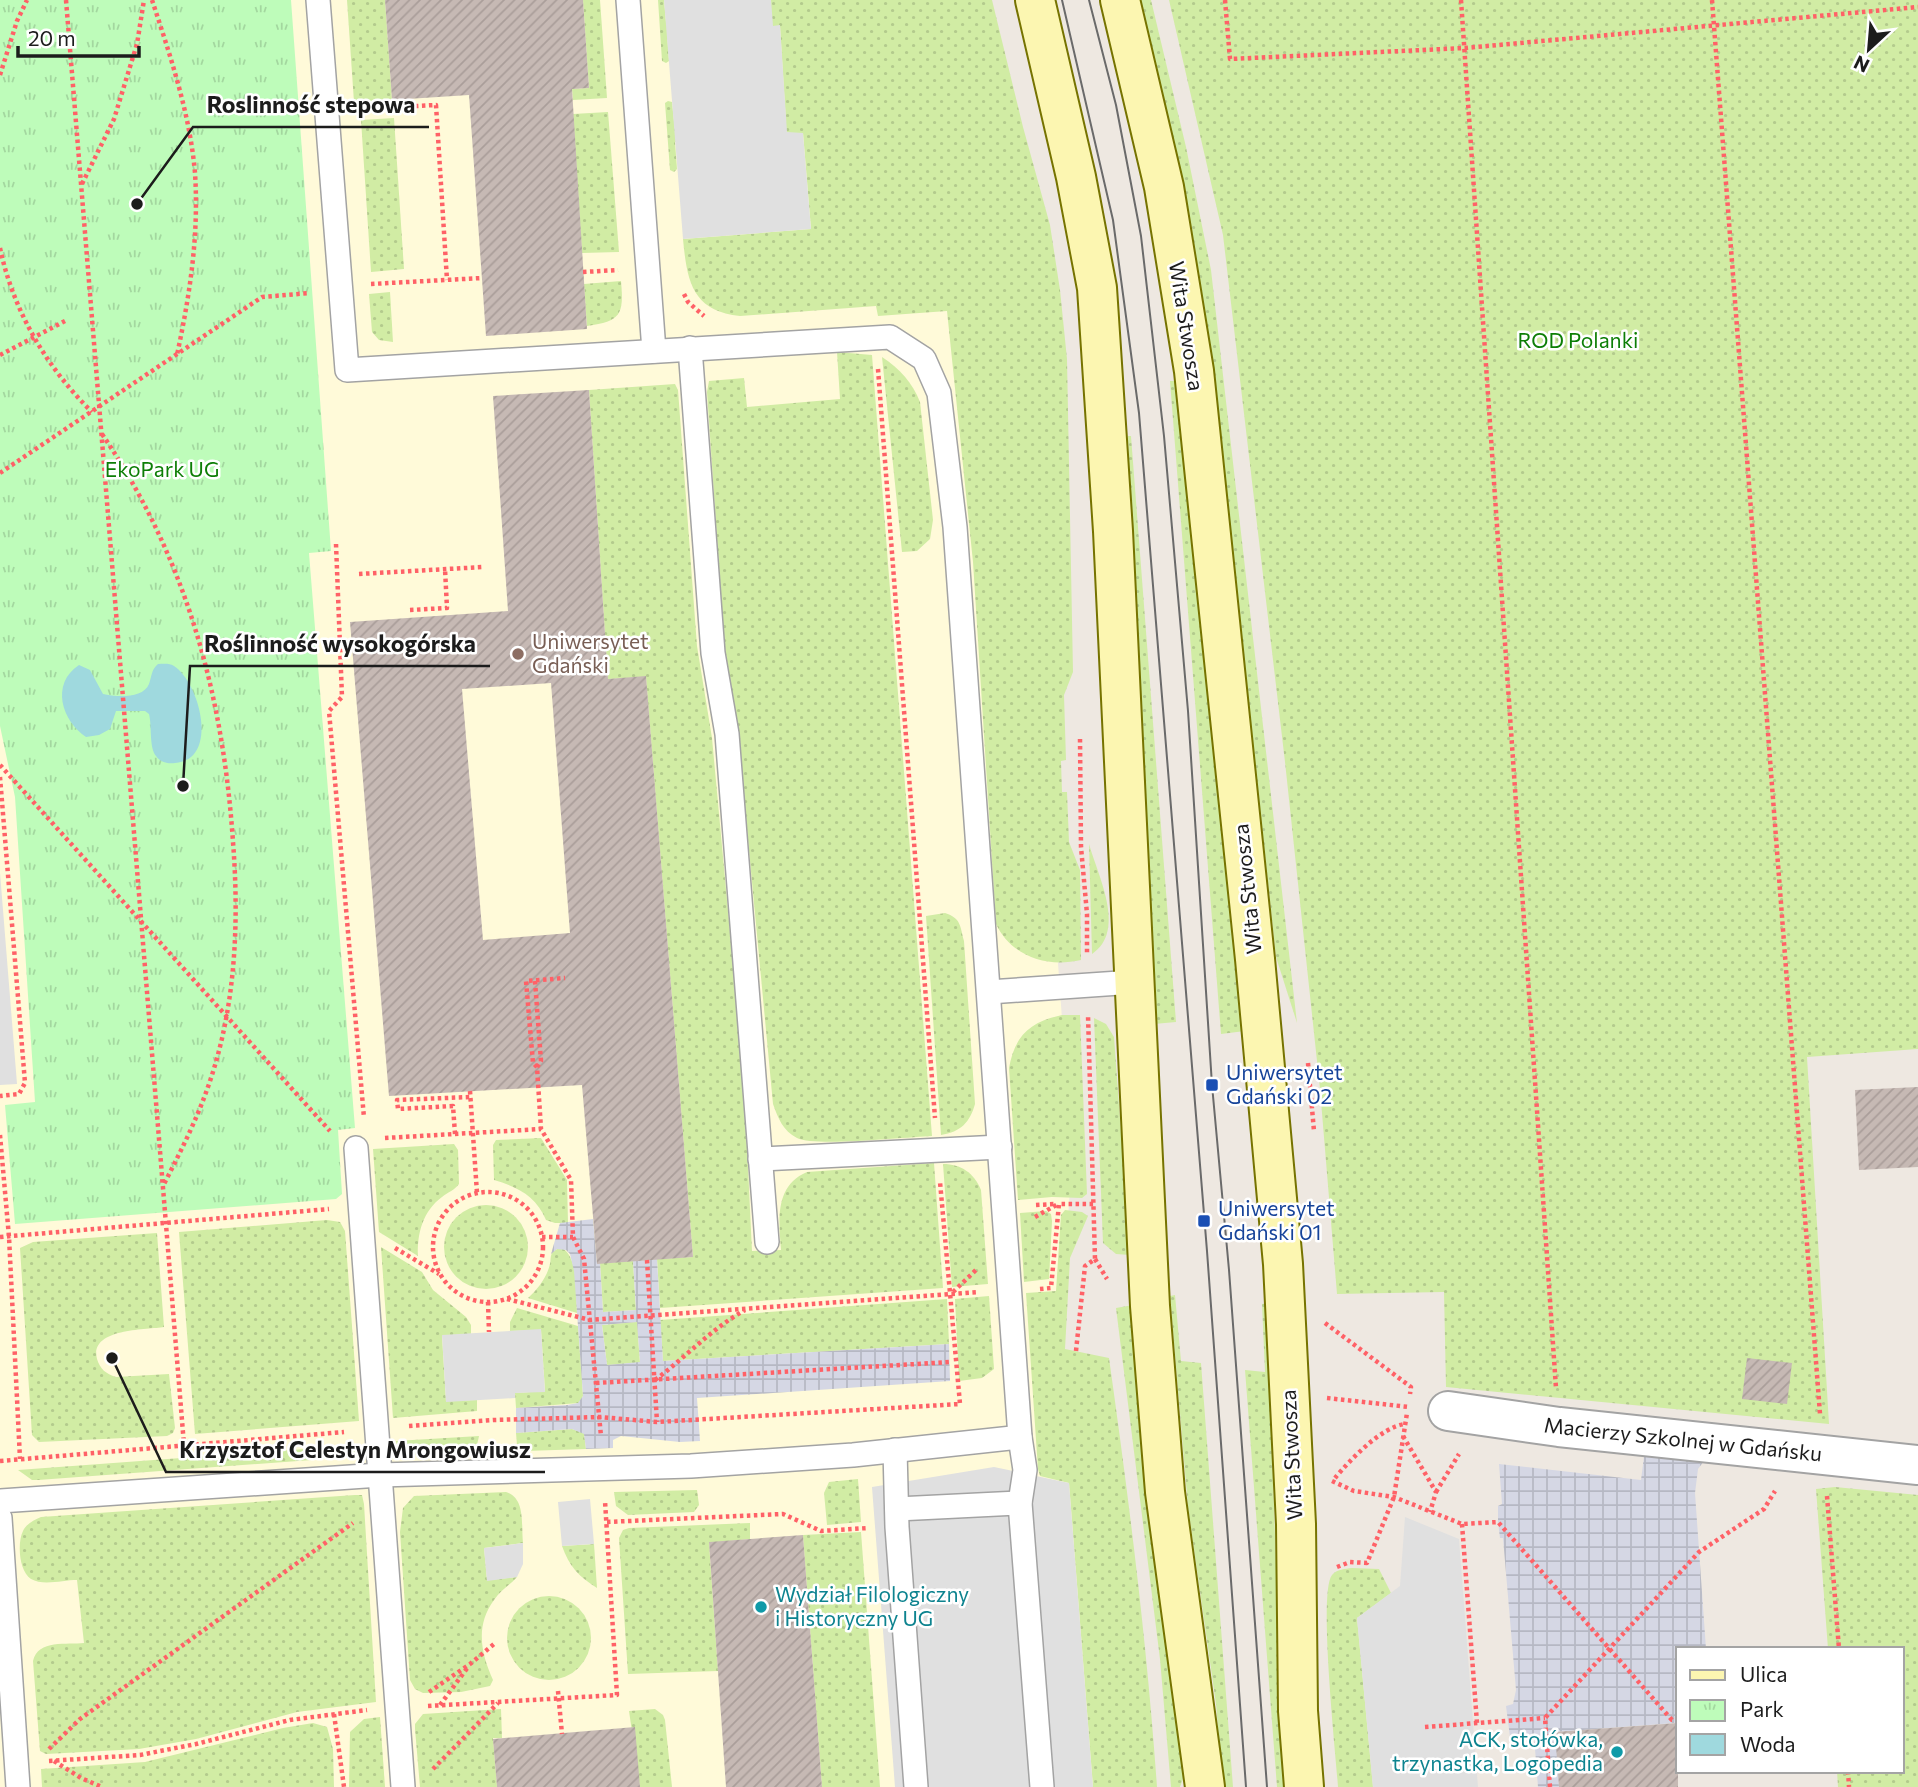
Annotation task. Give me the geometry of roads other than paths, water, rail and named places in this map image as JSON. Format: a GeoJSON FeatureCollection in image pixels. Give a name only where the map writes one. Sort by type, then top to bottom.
{"type":"FeatureCollection","features":[{"type":"Feature","properties":{"kind":"street"},"geometry":{"type":"LineString","coordinates":[[1035,0],[1076,177],[1097,288],[1113,531],[1150,1306],[1165,1492],[1205,1787]]}},
{"type":"Feature","properties":{"kind":"street","name":"Wita Stwosza"},"geometry":{"type":"LineString","coordinates":[[1120,0],[1164,187],[1194,371],[1253,932],[1283,1264],[1296,1524],[1298,1711],[1304,1787]]}},
{"type":"Feature","properties":{"kind":"street","name":"Macierzy Szkolnej w Gdańsku"},"geometry":{"type":"LineString","coordinates":[[1448,1411],[1559,1427],[1918,1465]]}},
{"type":"Feature","properties":{"kind":"lane"},"geometry":{"type":"LineString","coordinates":[[318,0],[347,370],[890,337],[924,359],[939,393],[955,527],[1020,1437],[1025,1470],[1020,1503],[1042,1787]]}},
{"type":"Feature","properties":{"kind":"lane"},"geometry":{"type":"LineString","coordinates":[[628,0],[654,351]]}},
{"type":"Feature","properties":{"kind":"lane"},"geometry":{"type":"LineString","coordinates":[[690,348],[713,653],[727,734],[767,1242]]}},
{"type":"Feature","properties":{"kind":"lane"},"geometry":{"type":"LineString","coordinates":[[989,992],[1134,982]]}},
{"type":"Feature","properties":{"kind":"lane"},"geometry":{"type":"LineString","coordinates":[[760,1159],[1000,1147]]}},
{"type":"Feature","properties":{"kind":"lane"},"geometry":{"type":"LineString","coordinates":[[356,1148],[382,1513],[401,1708],[413,1783]]}},
{"type":"Feature","properties":{"kind":"lane"},"geometry":{"type":"LineString","coordinates":[[0,1501],[380,1475],[691,1466],[1020,1437]]}},
{"type":"Feature","properties":{"kind":"lane"},"geometry":{"type":"LineString","coordinates":[[895,1450],[916,1787]]}},
{"type":"Feature","properties":{"kind":"lane"},"geometry":{"type":"LineString","coordinates":[[897,1510],[1020,1503]]}},
{"type":"Feature","properties":{"kind":"lane"},"geometry":{"type":"LineString","coordinates":[[0,1518],[26,1762],[18,1787]]}},
{"type":"Feature","properties":{"kind":"water"},"geometry":{"type":"Polygon","coordinates":[[[158,664],[174,666],[183,675],[198,703],[201,735],[197,749],[189,759],[172,763],[158,758],[152,748],[149,714],[145,711],[116,711],[110,729],[99,735],[86,737],[71,722],[62,692],[64,682],[79,665],[90,670],[103,694],[122,696],[135,695],[146,689],[158,664]]]}},
{"type":"Feature","properties":{"kind":"tram line"},"geometry":{"type":"LineString","coordinates":[[1062,0],[1113,220],[1139,413],[1207,1251],[1246,1787]]}},
{"type":"Feature","properties":{"kind":"tram line"},"geometry":{"type":"LineString","coordinates":[[1089,0],[1116,105],[1141,236],[1164,436],[1188,711],[1212,1085],[1229,1270],[1267,1787]]}},
{"type":"Feature","properties":{"kind":"place","name":"Roslinność stepowa"},"geometry":{"type":"Point","coordinates":[137,204]}},
{"type":"Feature","properties":{"kind":"place","name":"Uniwersytet Gdański"},"geometry":{"type":"Point","coordinates":[518,654]}},
{"type":"Feature","properties":{"kind":"place","name":"Roślinność wysokogórska"},"geometry":{"type":"Point","coordinates":[183,786]}},
{"type":"Feature","properties":{"kind":"place","name":"Uniwersytet Gdański 02"},"geometry":{"type":"Point","coordinates":[1212,1085]}},
{"type":"Feature","properties":{"kind":"place","name":"Uniwersytet Gdański 01"},"geometry":{"type":"Point","coordinates":[1204,1221]}},
{"type":"Feature","properties":{"kind":"place","name":"Krzysztof Celestyn Mrongowiusz"},"geometry":{"type":"Point","coordinates":[112,1358]}},
{"type":"Feature","properties":{"kind":"place","name":"Wydział Filologiczny i Historyczny UG"},"geometry":{"type":"Point","coordinates":[761,1607]}},
{"type":"Feature","properties":{"kind":"place","name":"ACK, stołówka, trzynastka, Logopedia"},"geometry":{"type":"Point","coordinates":[1617,1752]}},
{"type":"Feature","properties":{"kind":"park label","name":"ROD Polanki"},"geometry":{"type":"Point","coordinates":[1578,341]}},
{"type":"Feature","properties":{"kind":"park label","name":"EkoPark UG"},"geometry":{"type":"Point","coordinates":[162,470]}}]}
